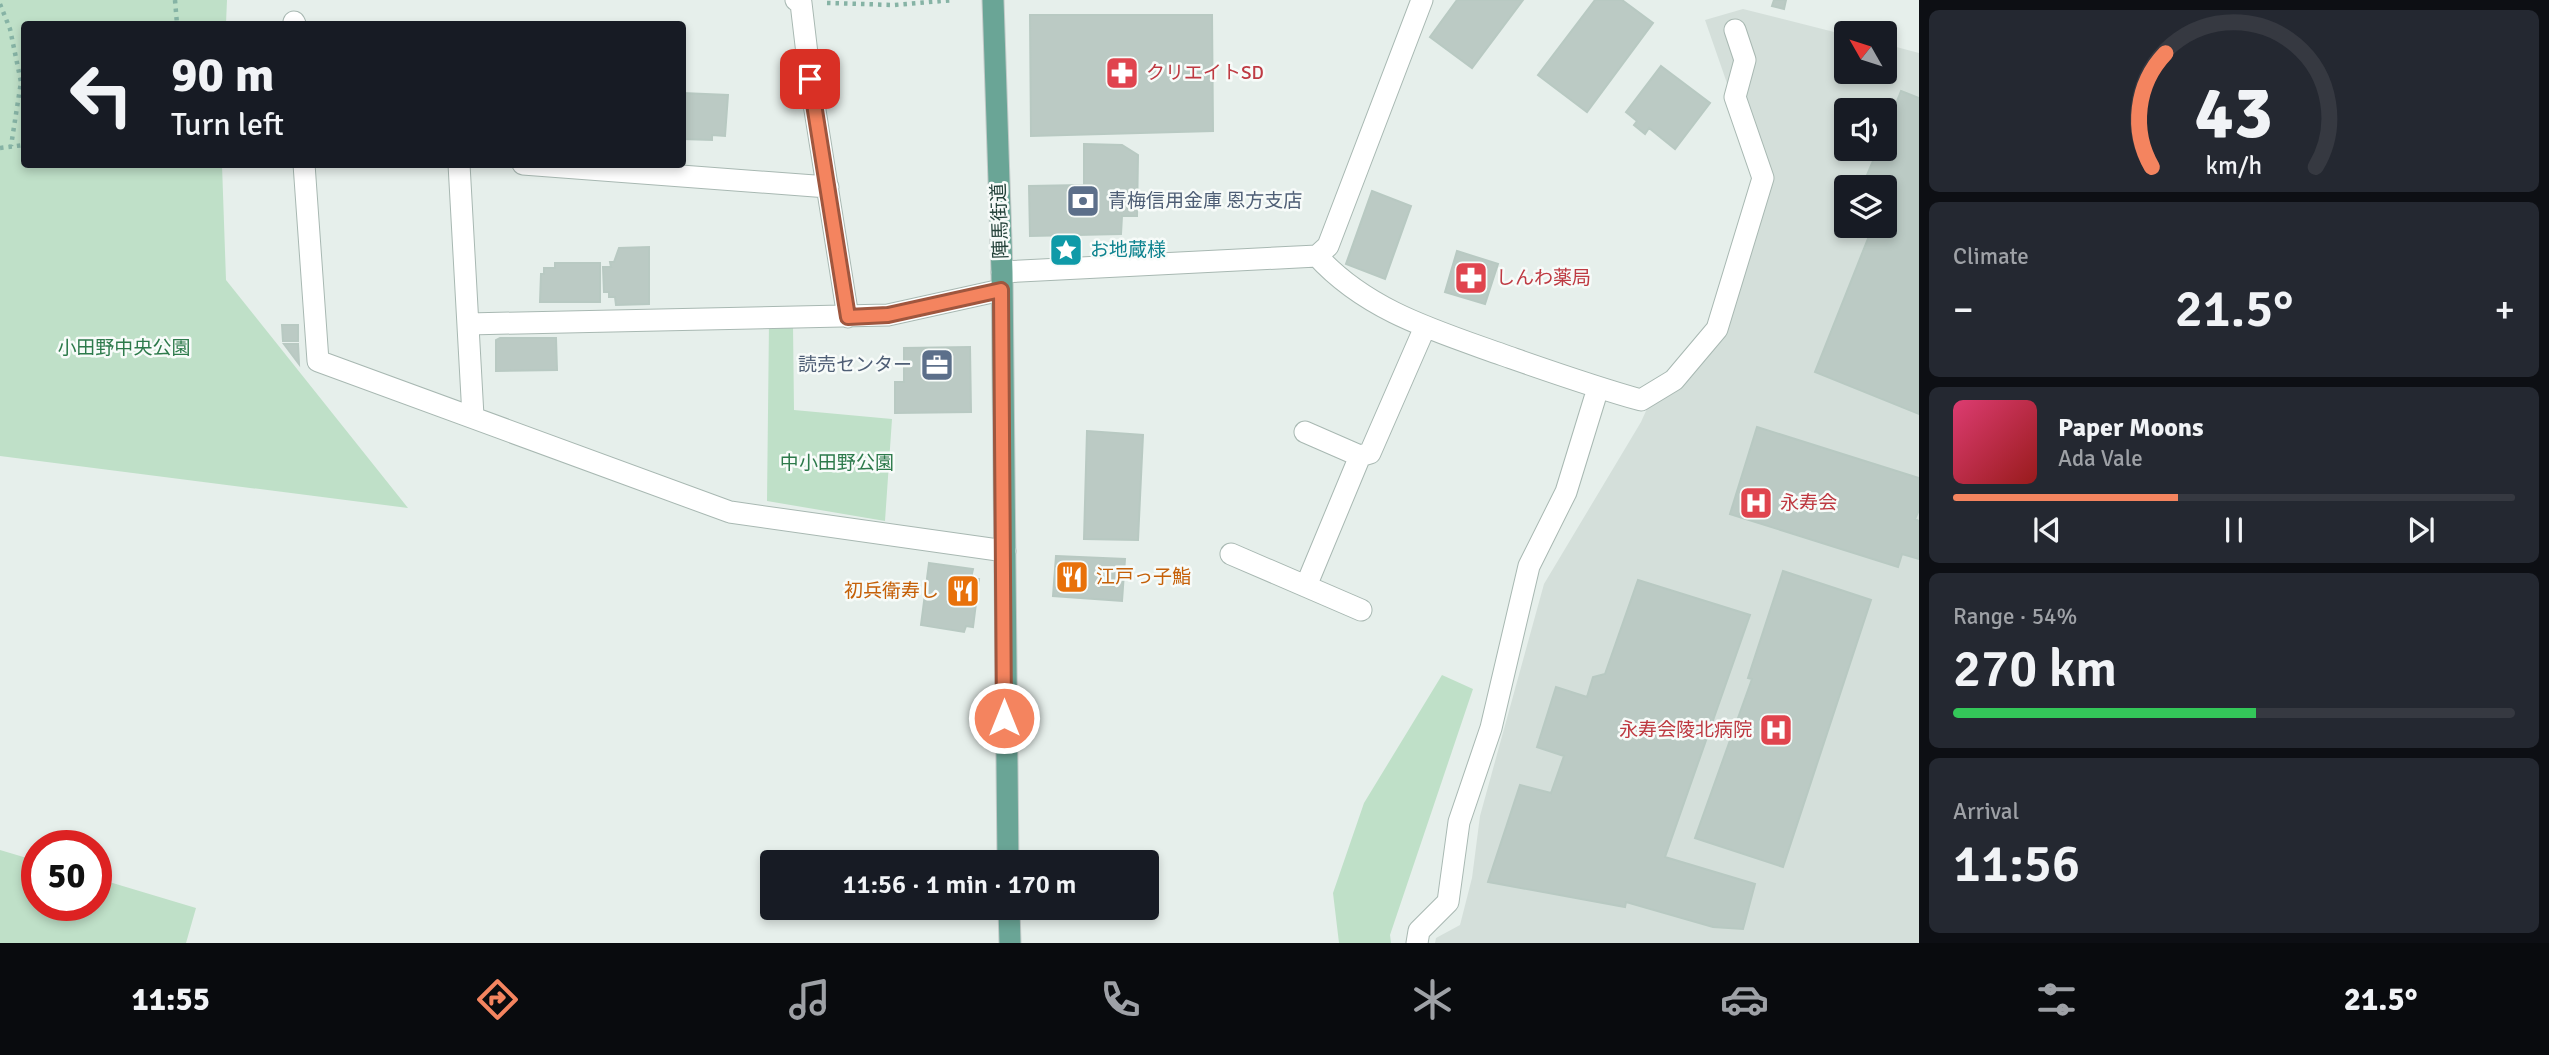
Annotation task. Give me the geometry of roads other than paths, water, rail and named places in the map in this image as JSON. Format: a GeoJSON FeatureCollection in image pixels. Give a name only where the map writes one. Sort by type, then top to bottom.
{"type":"FeatureCollection","features":[{"type":"Feature","properties":{"kind":"main road","name":"陣馬街道"},"geometry":{"type":"LineString","coordinates":[[993,0],[1001,281],[1005,551],[1004,718],[1008,850]]}},
{"type":"Feature","properties":{"kind":"main road"},"geometry":{"type":"LineString","coordinates":[[1009,920],[1010,943]]}},
{"type":"Feature","properties":{"kind":"street"},"geometry":{"type":"LineString","coordinates":[[468,324],[888,315],[1001,281],[1317,257],[1328,246],[1422,0]]}},
{"type":"Feature","properties":{"kind":"street"},"geometry":{"type":"LineString","coordinates":[[799,2],[848,317]]}},
{"type":"Feature","properties":{"kind":"street"},"geometry":{"type":"LineString","coordinates":[[1317,257],[1331,272],[1385,311],[1598,388],[1640,400],[1674,380],[1717,329],[1763,178],[1735,97],[1745,60],[1735,30]]}},
{"type":"Feature","properties":{"kind":"street"},"geometry":{"type":"LineString","coordinates":[[304,168],[317,361],[730,512],[1005,551]]}},
{"type":"Feature","properties":{"kind":"street"},"geometry":{"type":"LineString","coordinates":[[459,168],[473,416]]}},
{"type":"Feature","properties":{"kind":"street"},"geometry":{"type":"LineString","coordinates":[[576,168],[828,187]]}},
{"type":"Feature","properties":{"kind":"street"},"geometry":{"type":"LineString","coordinates":[[1305,432],[1360,456],[1370,453],[1424,327]]}},
{"type":"Feature","properties":{"kind":"street"},"geometry":{"type":"LineString","coordinates":[[1417,943],[1419,931],[1448,902],[1459,822],[1491,728],[1529,566],[1566,492],[1598,388]]}},
{"type":"Feature","properties":{"kind":"street"},"geometry":{"type":"LineString","coordinates":[[1306,586],[1360,456]]}},
{"type":"Feature","properties":{"kind":"street"},"geometry":{"type":"LineString","coordinates":[[1231,554],[1360,610]]}},
{"type":"Feature","properties":{"kind":"place","name":"クリエイトSD"},"geometry":{"type":"Point","coordinates":[1122,73]}},
{"type":"Feature","properties":{"kind":"place","name":"青梅信用金庫 恩方支店"},"geometry":{"type":"Point","coordinates":[1083,201]}},
{"type":"Feature","properties":{"kind":"place","name":"お地蔵様"},"geometry":{"type":"Point","coordinates":[1066,250]}},
{"type":"Feature","properties":{"kind":"place","name":"しんわ薬局"},"geometry":{"type":"Point","coordinates":[1471,278]}},
{"type":"Feature","properties":{"kind":"place","name":"読売センター"},"geometry":{"type":"Point","coordinates":[937,365]}},
{"type":"Feature","properties":{"kind":"place","name":"永寿会"},"geometry":{"type":"Point","coordinates":[1756,503]}},
{"type":"Feature","properties":{"kind":"place","name":"江戸っ子鮨"},"geometry":{"type":"Point","coordinates":[1072,577]}},
{"type":"Feature","properties":{"kind":"place","name":"初兵衛寿し"},"geometry":{"type":"Point","coordinates":[963,591]}},
{"type":"Feature","properties":{"kind":"place","name":"永寿会陵北病院"},"geometry":{"type":"Point","coordinates":[1776,730]}},
{"type":"Feature","properties":{"kind":"park label","name":"小田野中央公園"},"geometry":{"type":"Point","coordinates":[124,348]}},
{"type":"Feature","properties":{"kind":"park label","name":"中小田野公園"},"geometry":{"type":"Point","coordinates":[837,463]}}]}
